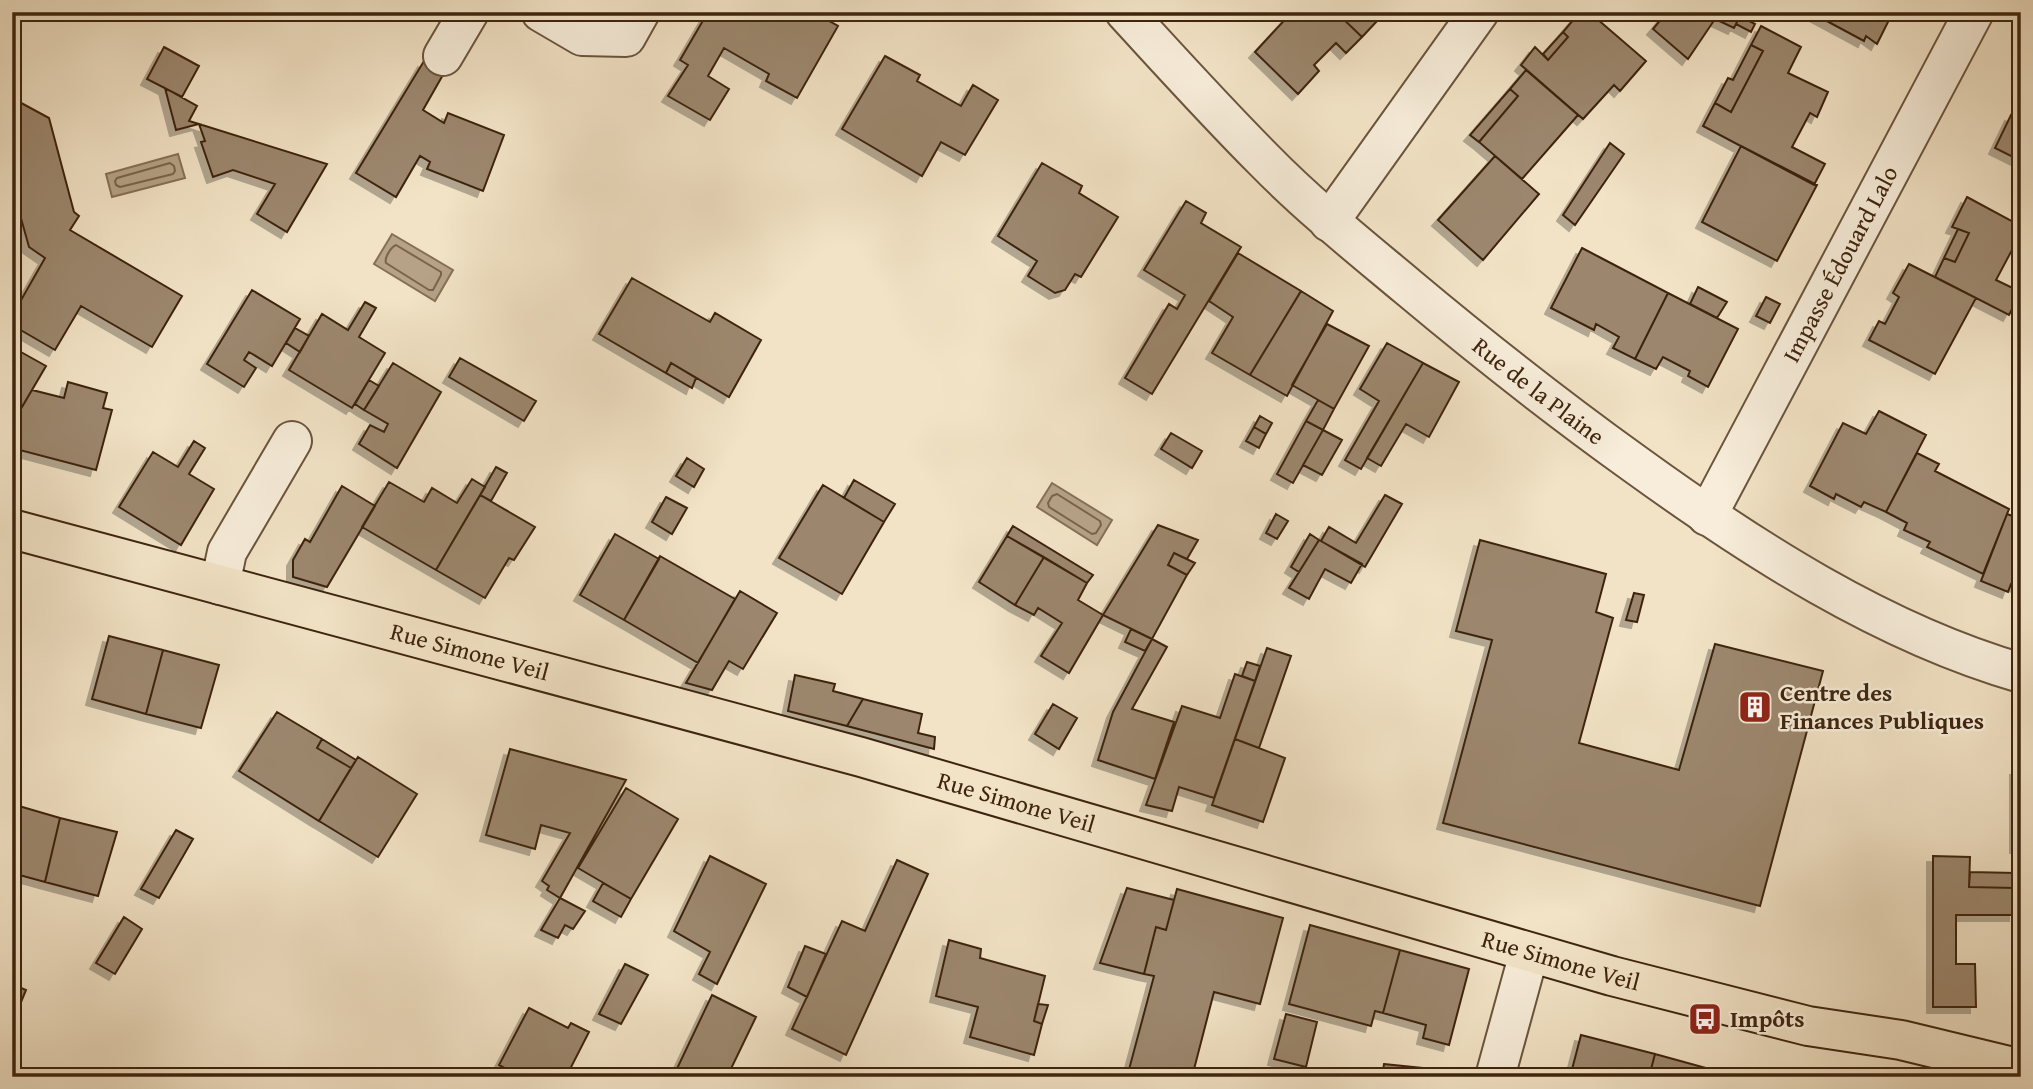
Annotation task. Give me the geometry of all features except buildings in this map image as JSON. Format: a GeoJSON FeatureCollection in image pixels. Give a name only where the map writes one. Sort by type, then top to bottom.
{"type":"FeatureCollection","features":[{"type":"Feature","properties":{"kind":"main road","name":"Rue Simone Veil"},"geometry":{"type":"LineString","coordinates":[[12,529],[862,757],[1529,953],[1808,1026],[1901,1040],[2021,1069]]}},
{"type":"Feature","properties":{"kind":"street"},"geometry":{"type":"LineString","coordinates":[[443,56],[469,12]]}},
{"type":"Feature","properties":{"kind":"street"},"geometry":{"type":"LineString","coordinates":[[541,12],[582,36],[626,37],[640,12]]}},
{"type":"Feature","properties":{"kind":"street","name":"Rue de la Plaine"},"geometry":{"type":"LineString","coordinates":[[1125,12],[1265,161],[1329,222],[1583,427],[1707,516],[1794,571],[1886,620],[1986,663],[2021,673]]}},
{"type":"Feature","properties":{"kind":"street"},"geometry":{"type":"LineString","coordinates":[[1329,222],[1479,12]]}},
{"type":"Feature","properties":{"kind":"street","name":"Impasse Édouard Lalo"},"geometry":{"type":"LineString","coordinates":[[1707,516],[1974,12]]}},
{"type":"Feature","properties":{"kind":"street"},"geometry":{"type":"LineString","coordinates":[[220,585],[227,552],[292,441]]}},
{"type":"Feature","properties":{"kind":"street"},"geometry":{"type":"LineString","coordinates":[[1495,1077],[1529,953]]}},
{"type":"Feature","properties":{"kind":"water"},"geometry":{"type":"Polygon","coordinates":[[[178,154],[185,178],[112,197],[106,174],[178,154]]]}},
{"type":"Feature","properties":{"kind":"water"},"geometry":{"type":"Polygon","coordinates":[[[392,234],[453,270],[435,301],[374,264],[392,234]]]}},
{"type":"Feature","properties":{"kind":"water"},"geometry":{"type":"Polygon","coordinates":[[[1052,483],[1112,520],[1097,545],[1037,507],[1052,483]]]}},
{"type":"Feature","properties":{"kind":"place","name":"Centre des Finances Publiques"},"geometry":{"type":"Point","coordinates":[1755,707]}},
{"type":"Feature","properties":{"kind":"place","name":"Impôts"},"geometry":{"type":"Point","coordinates":[1705,1019]}}]}
